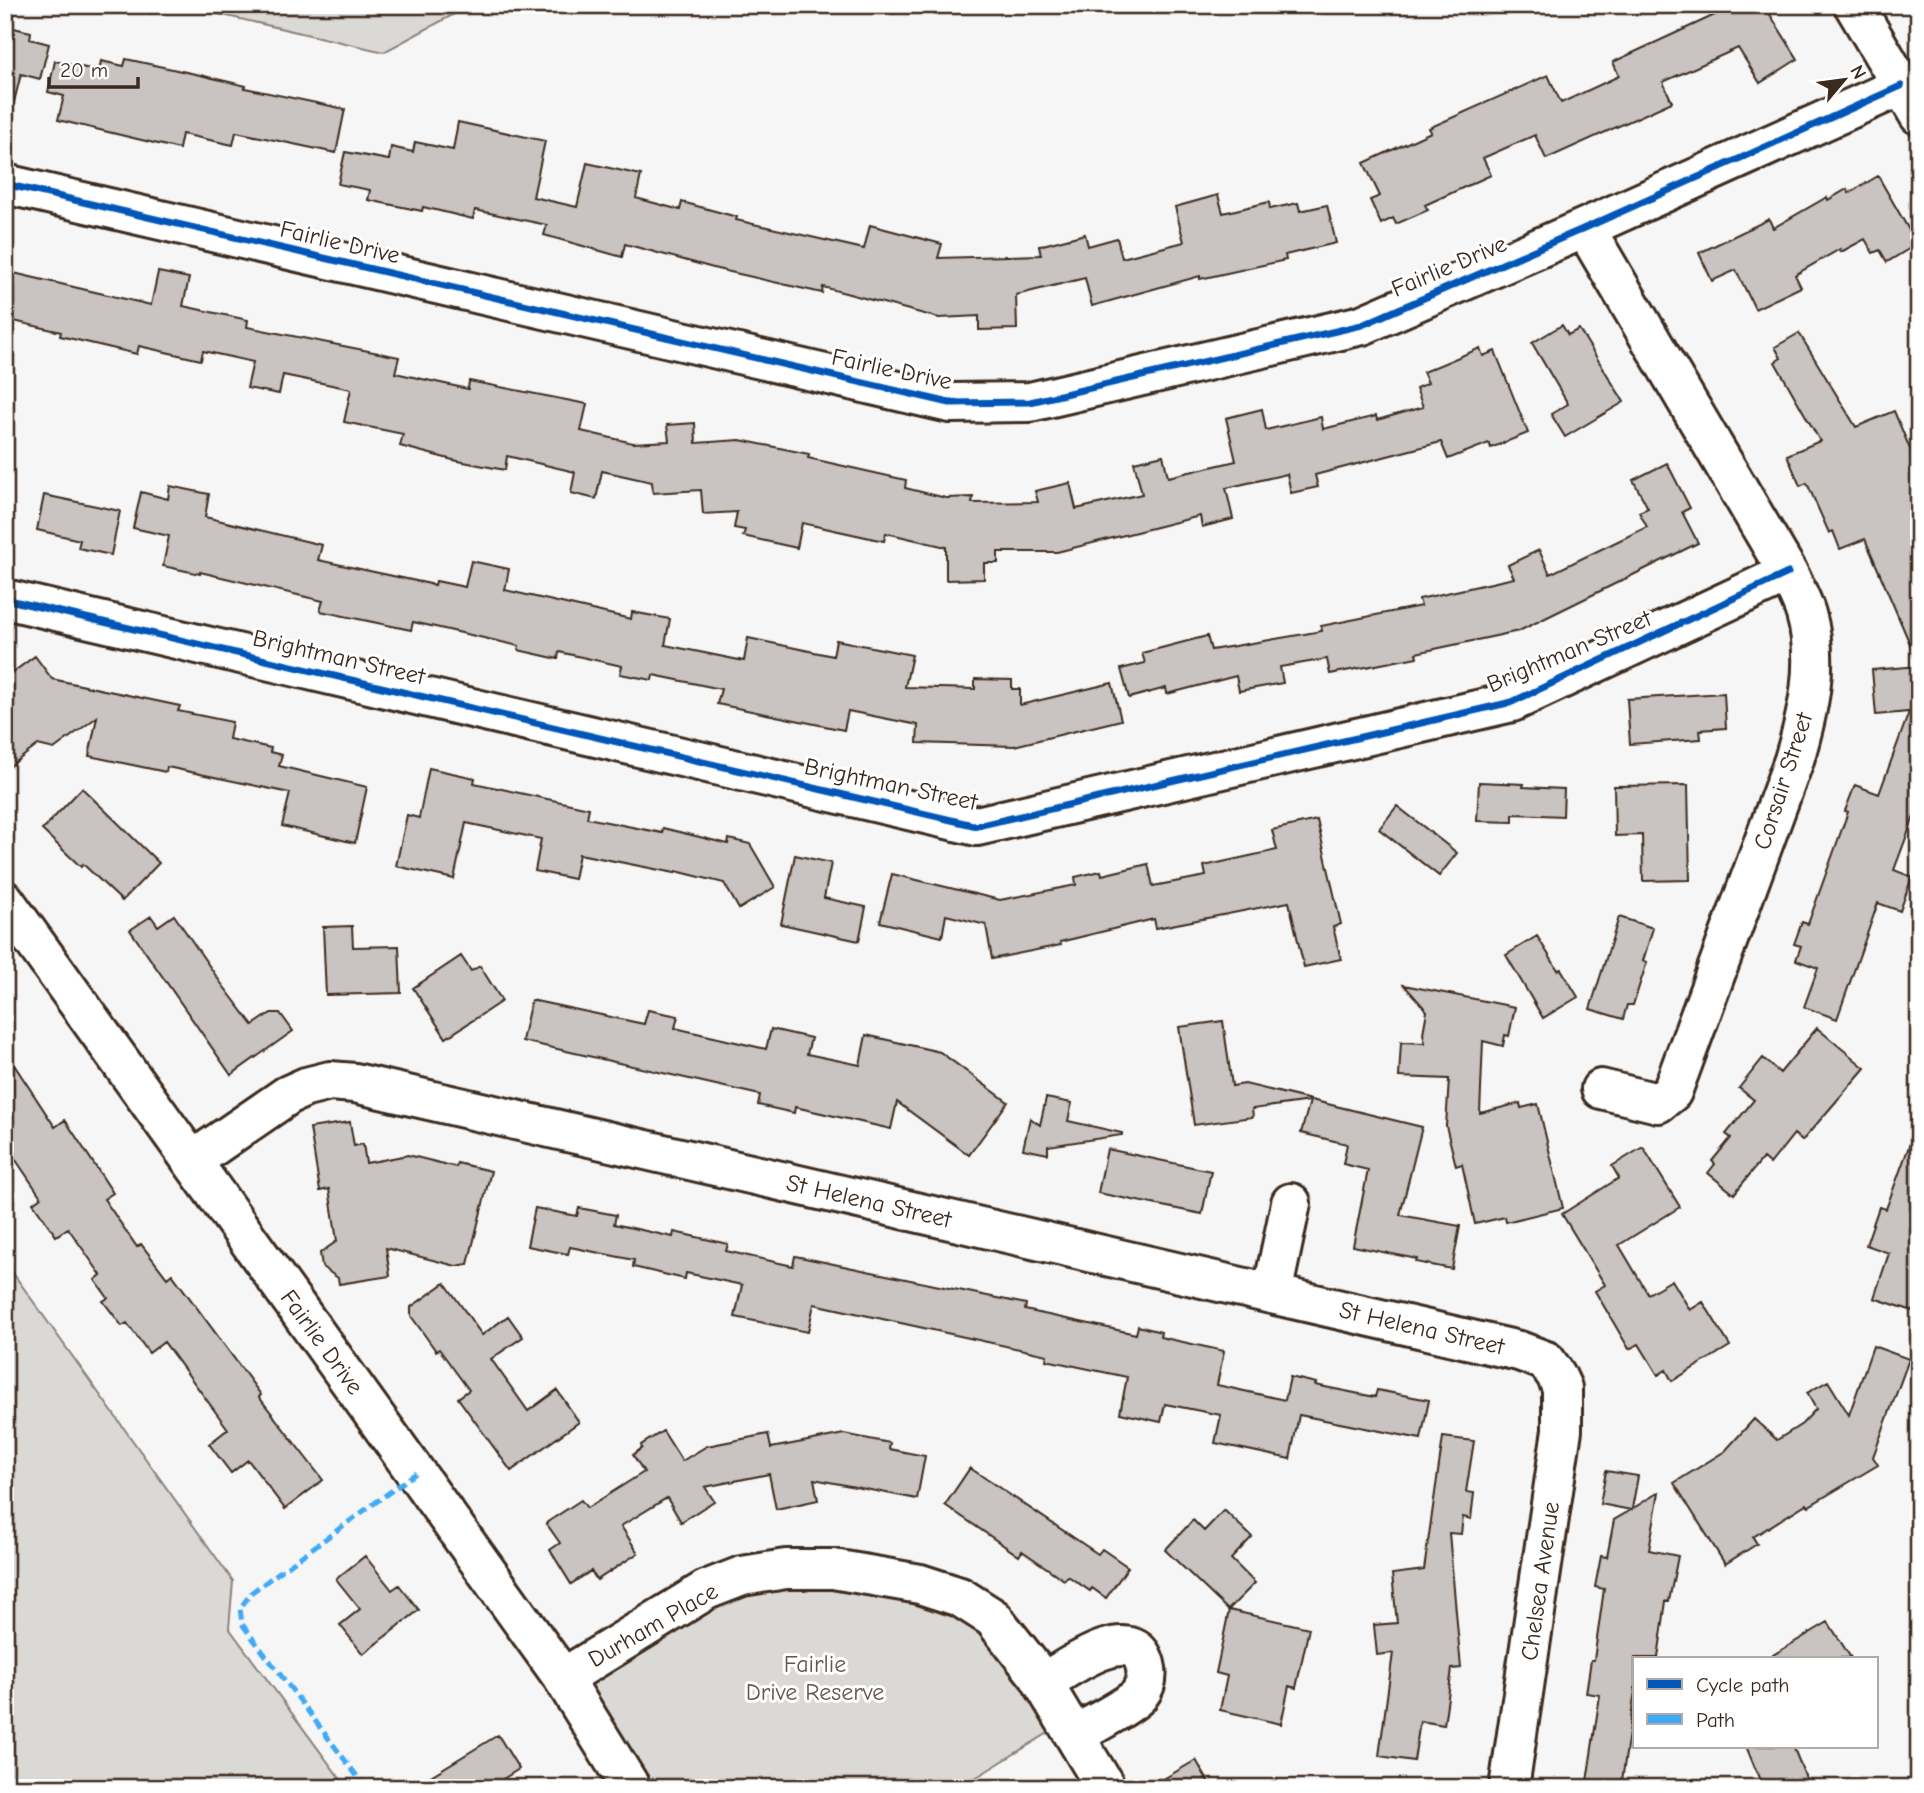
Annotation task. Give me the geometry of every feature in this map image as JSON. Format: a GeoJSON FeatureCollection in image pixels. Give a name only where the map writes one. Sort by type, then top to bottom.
{"type":"FeatureCollection","features":[{"type":"Feature","properties":{"kind":"street"},"geometry":{"type":"LineString","coordinates":[[1854,5],[1910,101]]}},
{"type":"Feature","properties":{"kind":"street","name":"Fairlie Drive"},"geometry":{"type":"LineString","coordinates":[[5,184],[950,403],[1030,402],[1362,325],[1586,228],[1910,101]]}},
{"type":"Feature","properties":{"kind":"street","name":"Corsair Street"},"geometry":{"type":"LineString","coordinates":[[1586,228],[1788,573],[1806,614],[1813,659],[1806,721],[1672,1092],[1658,1103],[1601,1089]]}},
{"type":"Feature","properties":{"kind":"street","name":"Brightman Street"},"geometry":{"type":"LineString","coordinates":[[5,599],[977,826],[1512,702],[1788,573]]}},
{"type":"Feature","properties":{"kind":"street","name":"Fairlie Drive"},"geometry":{"type":"LineString","coordinates":[[5,901],[564,1678],[631,1788]]}},
{"type":"Feature","properties":{"kind":"street","name":"St Helena Street"},"geometry":{"type":"LineString","coordinates":[[192,1161],[288,1095],[306,1087],[330,1082],[355,1083],[1519,1351],[1546,1361],[1556,1375]]}},
{"type":"Feature","properties":{"kind":"street"},"geometry":{"type":"LineString","coordinates":[[1272,1294],[1291,1203]]}},
{"type":"Feature","properties":{"kind":"street","name":"Chelsea Avenue"},"geometry":{"type":"LineString","coordinates":[[1509,1788],[1562,1430],[1562,1388],[1556,1375]]}},
{"type":"Feature","properties":{"kind":"street","name":"Durham Place"},"geometry":{"type":"LineString","coordinates":[[564,1678],[706,1590],[742,1576],[786,1569],[833,1569],[920,1584],[960,1597],[993,1618],[1043,1683],[1106,1788]]}},
{"type":"Feature","properties":{"kind":"street"},"geometry":{"type":"LineString","coordinates":[[1043,1683],[1104,1648],[1120,1645],[1135,1650],[1144,1660],[1148,1678],[1138,1696],[1074,1735]]}},
{"type":"Feature","properties":{"kind":"green space"},"geometry":{"type":"Polygon","coordinates":[[[179,5],[471,5],[384,52],[179,5]]]}},
{"type":"Feature","properties":{"kind":"green space"},"geometry":{"type":"Polygon","coordinates":[[[5,1262],[233,1581],[229,1628],[347,1788],[5,1788],[5,1262]]]}},
{"type":"Feature","properties":{"kind":"green space","name":"Fairlie Drive Reserve"},"geometry":{"type":"Polygon","coordinates":[[[742,1576],[960,1597],[1066,1722],[959,1788],[631,1788],[563,1678],[742,1576]]]}},
{"type":"Feature","properties":{"kind":"building"},"geometry":{"type":"Polygon","coordinates":[[[1712,5],[1764,5],[1798,59],[1760,83],[1738,48],[1663,82],[1672,102],[1546,159],[1535,135],[1483,158],[1491,175],[1425,205],[1428,210],[1396,224],[1393,218],[1381,224],[1370,200],[1380,196],[1364,163],[1431,132],[1429,128],[1548,75],[1561,103],[1619,76],[1613,62],[1717,14],[1712,5]]]}},
{"type":"Feature","properties":{"kind":"building"},"geometry":{"type":"Polygon","coordinates":[[[5,26],[31,32],[30,39],[49,44],[40,79],[21,74],[14,102],[5,101],[5,26]]]}},
{"type":"Feature","properties":{"kind":"building"},"geometry":{"type":"Polygon","coordinates":[[[126,59],[345,109],[336,153],[236,132],[233,145],[182,134],[179,149],[58,120],[64,96],[48,92],[55,61],[99,71],[101,61],[124,66],[126,59]]]}},
{"type":"Feature","properties":{"kind":"building"},"geometry":{"type":"Polygon","coordinates":[[[458,122],[545,141],[533,197],[577,207],[587,163],[641,175],[636,198],[680,210],[682,202],[737,217],[736,220],[864,249],[870,225],[942,244],[938,258],[1041,255],[1039,246],[1085,234],[1088,246],[1117,238],[1122,258],[1184,242],[1175,207],[1218,195],[1223,213],[1269,202],[1270,209],[1298,203],[1300,211],[1327,205],[1336,243],[1285,255],[1286,260],[1200,279],[1200,276],[1092,306],[1085,278],[1016,295],[1017,329],[979,330],[979,316],[939,318],[823,287],[822,293],[625,244],[622,257],[544,235],[547,225],[475,210],[473,219],[423,207],[422,211],[368,200],[370,190],[338,184],[345,152],[389,160],[391,147],[413,152],[415,142],[453,150],[458,122]]]}},
{"type":"Feature","properties":{"kind":"building"},"geometry":{"type":"Polygon","coordinates":[[[1878,176],[1917,244],[1887,262],[1880,250],[1873,253],[1865,239],[1841,252],[1840,249],[1795,275],[1801,287],[1755,309],[1736,270],[1712,281],[1699,253],[1769,219],[1773,228],[1827,197],[1828,200],[1847,189],[1849,193],[1878,176]]]}},
{"type":"Feature","properties":{"kind":"building"},"geometry":{"type":"Polygon","coordinates":[[[5,271],[151,305],[158,272],[189,278],[183,306],[248,320],[247,327],[399,357],[395,373],[468,389],[469,381],[587,404],[581,431],[633,443],[669,441],[667,425],[695,423],[696,443],[740,440],[809,454],[808,458],[906,480],[905,488],[946,498],[973,497],[972,503],[1038,502],[1035,491],[1070,483],[1076,509],[1142,494],[1134,462],[1163,455],[1168,477],[1236,461],[1226,418],[1262,409],[1266,430],[1321,417],[1323,429],[1376,416],[1377,420],[1423,407],[1416,388],[1428,383],[1423,372],[1480,348],[1483,356],[1495,351],[1528,433],[1491,448],[1489,443],[1448,459],[1441,442],[1315,475],[1318,487],[1291,493],[1287,474],[1226,488],[1233,519],[1202,527],[1200,516],[1057,552],[998,552],[998,563],[984,563],[984,579],[946,580],[946,547],[886,533],[884,541],[802,523],[797,548],[743,536],[745,530],[734,528],[737,512],[703,514],[701,490],[653,493],[652,482],[602,471],[596,499],[571,493],[575,472],[507,456],[505,470],[453,460],[400,446],[403,434],[344,422],[351,389],[283,375],[279,394],[247,388],[253,362],[203,351],[201,360],[139,346],[137,354],[60,336],[61,332],[5,319],[5,271]]]}},
{"type":"Feature","properties":{"kind":"building"},"geometry":{"type":"Polygon","coordinates":[[[1562,325],[1568,335],[1579,329],[1624,402],[1565,437],[1551,414],[1568,404],[1532,343],[1562,325]]]}},
{"type":"Feature","properties":{"kind":"building"},"geometry":{"type":"Polygon","coordinates":[[[1799,333],[1856,427],[1894,411],[1919,470],[1919,516],[1911,519],[1919,538],[1919,665],[1865,539],[1840,549],[1833,531],[1829,533],[1807,483],[1800,486],[1787,455],[1820,441],[1775,362],[1781,358],[1775,347],[1799,333]]]}},
{"type":"Feature","properties":{"kind":"building"},"geometry":{"type":"Polygon","coordinates":[[[1667,463],[1690,508],[1682,512],[1698,543],[1519,631],[1416,653],[1417,657],[1330,674],[1327,659],[1280,667],[1283,683],[1239,691],[1236,676],[1167,694],[1166,688],[1129,698],[1121,669],[1145,663],[1142,653],[1207,636],[1211,650],[1322,631],[1321,626],[1421,606],[1419,599],[1514,578],[1508,565],[1539,550],[1550,574],[1647,527],[1639,512],[1648,508],[1633,480],[1667,463]]]}},
{"type":"Feature","properties":{"kind":"building"},"geometry":{"type":"Polygon","coordinates":[[[170,486],[209,494],[205,517],[322,545],[318,560],[435,585],[436,581],[465,587],[471,561],[509,569],[505,590],[631,619],[632,612],[670,619],[665,645],[744,661],[748,638],[833,656],[836,640],[912,655],[905,687],[975,689],[975,679],[1012,680],[1012,689],[1020,689],[1020,705],[1112,683],[1121,720],[1014,746],[917,743],[918,725],[848,711],[844,730],[717,704],[721,689],[653,675],[652,680],[620,674],[622,666],[559,652],[558,659],[518,650],[519,646],[413,622],[411,630],[320,611],[323,601],[163,566],[169,536],[133,528],[141,492],[168,499],[170,486]]]}},
{"type":"Feature","properties":{"kind":"building"},"geometry":{"type":"Polygon","coordinates":[[[44,495],[120,511],[111,555],[78,548],[80,540],[37,530],[44,495]]]}},
{"type":"Feature","properties":{"kind":"building"},"geometry":{"type":"Polygon","coordinates":[[[35,656],[52,679],[180,706],[178,711],[232,722],[229,739],[271,748],[270,752],[282,755],[279,766],[367,787],[355,843],[282,826],[290,793],[167,767],[166,772],[89,756],[97,717],[54,749],[38,745],[5,770],[5,678],[35,656]]]}},
{"type":"Feature","properties":{"kind":"building"},"geometry":{"type":"Polygon","coordinates":[[[1919,666],[1919,803],[1894,870],[1912,877],[1900,911],[1878,903],[1837,1019],[1804,1007],[1818,968],[1796,960],[1801,946],[1794,944],[1802,922],[1808,924],[1855,785],[1879,794],[1909,712],[1876,715],[1872,670],[1919,666]]]}},
{"type":"Feature","properties":{"kind":"building"},"geometry":{"type":"Polygon","coordinates":[[[1724,693],[1726,728],[1700,730],[1701,739],[1630,744],[1627,699],[1724,693]]]}},
{"type":"Feature","properties":{"kind":"building"},"geometry":{"type":"Polygon","coordinates":[[[429,768],[475,778],[474,783],[589,808],[587,818],[662,833],[663,828],[728,844],[729,839],[750,844],[775,887],[739,909],[724,883],[676,871],[675,873],[579,854],[574,879],[535,871],[541,839],[466,823],[454,879],[396,866],[407,815],[419,818],[429,768]]]}},
{"type":"Feature","properties":{"kind":"building"},"geometry":{"type":"Polygon","coordinates":[[[1479,782],[1564,789],[1563,816],[1513,814],[1513,822],[1477,821],[1479,782]]]}},
{"type":"Feature","properties":{"kind":"building"},"geometry":{"type":"Polygon","coordinates":[[[1688,785],[1690,880],[1643,881],[1642,835],[1615,836],[1614,786],[1688,785]]]}},
{"type":"Feature","properties":{"kind":"building"},"geometry":{"type":"Polygon","coordinates":[[[82,788],[159,863],[122,901],[42,830],[82,788]]]}},
{"type":"Feature","properties":{"kind":"building"},"geometry":{"type":"Polygon","coordinates":[[[1397,806],[1457,853],[1439,876],[1379,829],[1397,806]]]}},
{"type":"Feature","properties":{"kind":"building"},"geometry":{"type":"Polygon","coordinates":[[[1317,820],[1341,924],[1333,927],[1341,959],[1304,967],[1289,902],[1156,928],[1154,919],[1060,942],[1061,945],[992,959],[986,925],[946,915],[942,937],[880,922],[892,874],[1000,900],[1076,885],[1075,877],[1101,871],[1102,875],[1148,864],[1153,886],[1206,876],[1204,866],[1277,850],[1272,830],[1317,820]]]}},
{"type":"Feature","properties":{"kind":"building"},"geometry":{"type":"Polygon","coordinates":[[[795,855],[831,863],[824,898],[866,907],[859,941],[781,924],[795,855]]]}},
{"type":"Feature","properties":{"kind":"building"},"geometry":{"type":"Polygon","coordinates":[[[174,915],[253,1025],[271,1013],[280,1013],[293,1031],[231,1075],[130,930],[151,916],[158,926],[174,915]]]}},
{"type":"Feature","properties":{"kind":"building"},"geometry":{"type":"Polygon","coordinates":[[[1619,917],[1653,928],[1643,961],[1647,962],[1633,1005],[1627,1005],[1623,1019],[1590,1009],[1619,917]]]}},
{"type":"Feature","properties":{"kind":"building"},"geometry":{"type":"Polygon","coordinates":[[[352,926],[353,947],[399,946],[401,993],[326,995],[323,927],[352,926]]]}},
{"type":"Feature","properties":{"kind":"building"},"geometry":{"type":"Polygon","coordinates":[[[1537,936],[1578,997],[1543,1018],[1506,955],[1537,936]]]}},
{"type":"Feature","properties":{"kind":"building"},"geometry":{"type":"Polygon","coordinates":[[[461,956],[471,971],[480,966],[502,1001],[446,1038],[413,988],[461,956]]]}},
{"type":"Feature","properties":{"kind":"building"},"geometry":{"type":"Polygon","coordinates":[[[1404,985],[1515,1007],[1509,1036],[1505,1035],[1503,1046],[1483,1041],[1480,1113],[1520,1103],[1521,1108],[1538,1104],[1563,1208],[1506,1222],[1505,1217],[1475,1224],[1462,1164],[1456,1166],[1446,1126],[1449,1079],[1399,1077],[1401,1042],[1425,1043],[1423,1033],[1427,1011],[1404,985]]]}},
{"type":"Feature","properties":{"kind":"building"},"geometry":{"type":"Polygon","coordinates":[[[531,1000],[644,1024],[648,1010],[678,1016],[675,1028],[766,1049],[771,1029],[811,1038],[807,1054],[860,1065],[866,1035],[940,1052],[1008,1102],[969,1155],[897,1102],[891,1129],[795,1107],[794,1113],[758,1105],[760,1095],[522,1041],[531,1000]]]}},
{"type":"Feature","properties":{"kind":"building"},"geometry":{"type":"Polygon","coordinates":[[[1223,1021],[1232,1086],[1245,1084],[1422,1127],[1400,1215],[1460,1226],[1452,1269],[1353,1246],[1368,1170],[1343,1164],[1347,1144],[1301,1133],[1310,1101],[1252,1109],[1253,1117],[1194,1125],[1179,1027],[1223,1021]]]}},
{"type":"Feature","properties":{"kind":"building"},"geometry":{"type":"Polygon","coordinates":[[[1817,1028],[1865,1068],[1802,1141],[1794,1134],[1770,1164],[1763,1158],[1734,1194],[1708,1173],[1715,1164],[1712,1161],[1731,1138],[1726,1134],[1754,1100],[1739,1088],[1763,1058],[1780,1073],[1817,1028]]]}},
{"type":"Feature","properties":{"kind":"building"},"geometry":{"type":"Polygon","coordinates":[[[5,1051],[55,1127],[65,1120],[113,1193],[104,1199],[137,1247],[141,1244],[167,1278],[172,1274],[261,1395],[259,1397],[323,1480],[285,1509],[248,1460],[231,1473],[209,1444],[228,1429],[164,1342],[149,1353],[127,1323],[122,1326],[103,1301],[108,1298],[95,1280],[101,1275],[68,1228],[56,1236],[33,1203],[41,1197],[5,1144],[5,1051]]]}},
{"type":"Feature","properties":{"kind":"building"},"geometry":{"type":"Polygon","coordinates":[[[1046,1098],[1072,1103],[1068,1121],[1122,1135],[1048,1146],[1048,1154],[1023,1149],[1030,1118],[1040,1125],[1046,1098]]]}},
{"type":"Feature","properties":{"kind":"building"},"geometry":{"type":"Polygon","coordinates":[[[350,1122],[354,1146],[363,1144],[366,1163],[408,1155],[456,1167],[457,1163],[491,1171],[468,1264],[456,1266],[386,1248],[390,1276],[339,1284],[338,1278],[322,1267],[320,1253],[337,1241],[329,1189],[320,1191],[310,1128],[350,1122]]]}},
{"type":"Feature","properties":{"kind":"building"},"geometry":{"type":"Polygon","coordinates":[[[1916,1127],[1919,1127],[1919,1313],[1874,1298],[1889,1253],[1866,1245],[1879,1207],[1886,1209],[1916,1127]]]}},
{"type":"Feature","properties":{"kind":"building"},"geometry":{"type":"Polygon","coordinates":[[[1643,1147],[1680,1207],[1619,1245],[1648,1294],[1672,1280],[1690,1310],[1703,1302],[1730,1346],[1672,1381],[1666,1370],[1658,1375],[1639,1344],[1629,1349],[1595,1291],[1605,1285],[1562,1214],[1619,1178],[1612,1166],[1643,1147]]]}},
{"type":"Feature","properties":{"kind":"building"},"geometry":{"type":"Polygon","coordinates":[[[1107,1149],[1211,1171],[1202,1214],[1098,1193],[1107,1149]]]}},
{"type":"Feature","properties":{"kind":"building"},"geometry":{"type":"Polygon","coordinates":[[[535,1208],[577,1216],[579,1208],[616,1215],[614,1224],[673,1237],[674,1232],[728,1244],[726,1251],[793,1266],[795,1256],[1026,1304],[1025,1310],[1136,1334],[1138,1326],[1161,1332],[1160,1337],[1224,1351],[1217,1385],[1285,1400],[1290,1377],[1375,1397],[1377,1390],[1429,1400],[1421,1439],[1299,1415],[1290,1459],[1215,1443],[1221,1415],[1165,1404],[1161,1422],[1120,1413],[1127,1377],[1046,1360],[1047,1355],[814,1304],[808,1332],[735,1317],[742,1285],[686,1273],[685,1279],[633,1267],[634,1260],[570,1247],[568,1254],[527,1246],[535,1208]]]}},
{"type":"Feature","properties":{"kind":"building"},"geometry":{"type":"Polygon","coordinates":[[[445,1283],[482,1335],[508,1316],[523,1337],[491,1359],[528,1411],[557,1390],[579,1422],[511,1471],[458,1398],[469,1390],[411,1316],[411,1307],[445,1283]]]}},
{"type":"Feature","properties":{"kind":"building"},"geometry":{"type":"Polygon","coordinates":[[[1873,1346],[1909,1359],[1873,1457],[1878,1465],[1809,1506],[1806,1504],[1753,1537],[1757,1544],[1725,1564],[1674,1483],[1725,1451],[1754,1419],[1777,1440],[1802,1424],[1816,1409],[1807,1393],[1828,1381],[1849,1415],[1873,1346]]]}},
{"type":"Feature","properties":{"kind":"building"},"geometry":{"type":"Polygon","coordinates":[[[663,1431],[682,1461],[707,1446],[768,1434],[771,1448],[844,1434],[890,1443],[889,1449],[925,1456],[917,1499],[814,1479],[818,1500],[776,1509],[769,1474],[705,1487],[714,1501],[681,1522],[667,1498],[621,1526],[638,1553],[597,1580],[591,1571],[571,1584],[550,1550],[560,1543],[546,1523],[581,1500],[587,1508],[644,1472],[633,1455],[642,1448],[641,1445],[663,1431]]]}},
{"type":"Feature","properties":{"kind":"building"},"geometry":{"type":"Polygon","coordinates":[[[1443,1437],[1474,1441],[1466,1492],[1474,1493],[1471,1519],[1463,1517],[1461,1534],[1449,1533],[1461,1668],[1452,1669],[1444,1725],[1420,1721],[1414,1761],[1379,1756],[1393,1653],[1377,1655],[1374,1625],[1397,1623],[1392,1574],[1424,1570],[1443,1437]]]}},
{"type":"Feature","properties":{"kind":"building"},"geometry":{"type":"Polygon","coordinates":[[[970,1468],[1098,1554],[1102,1549],[1128,1567],[1106,1598],[1068,1576],[1064,1580],[1022,1551],[1019,1556],[945,1505],[970,1468]]]}},
{"type":"Feature","properties":{"kind":"building"},"geometry":{"type":"Polygon","coordinates":[[[1606,1471],[1638,1476],[1632,1509],[1659,1492],[1649,1550],[1678,1556],[1669,1601],[1666,1601],[1658,1657],[1633,1657],[1633,1705],[1621,1788],[1586,1788],[1600,1695],[1586,1693],[1591,1660],[1594,1660],[1604,1589],[1595,1587],[1601,1556],[1607,1557],[1614,1520],[1631,1510],[1600,1504],[1606,1471]]]}},
{"type":"Feature","properties":{"kind":"building"},"geometry":{"type":"Polygon","coordinates":[[[1224,1510],[1252,1537],[1231,1559],[1255,1583],[1228,1610],[1165,1550],[1193,1520],[1204,1531],[1224,1510]]]}},
{"type":"Feature","properties":{"kind":"building"},"geometry":{"type":"Polygon","coordinates":[[[365,1556],[392,1590],[399,1585],[419,1610],[363,1654],[340,1625],[360,1609],[336,1579],[365,1556]]]}},
{"type":"Feature","properties":{"kind":"building"},"geometry":{"type":"Polygon","coordinates":[[[1229,1610],[1309,1628],[1296,1688],[1289,1686],[1281,1724],[1220,1710],[1227,1676],[1216,1673],[1229,1610]]]}},
{"type":"Feature","properties":{"kind":"building"},"geometry":{"type":"Polygon","coordinates":[[[1828,1622],[1850,1657],[1770,1657],[1828,1622]]]}},
{"type":"Feature","properties":{"kind":"building"},"geometry":{"type":"Polygon","coordinates":[[[498,1735],[519,1769],[503,1779],[508,1788],[411,1788],[498,1735]]]}},
{"type":"Feature","properties":{"kind":"building"},"geometry":{"type":"Polygon","coordinates":[[[1747,1748],[1794,1748],[1810,1788],[1763,1788],[1747,1748]]]}},
{"type":"Feature","properties":{"kind":"building"},"geometry":{"type":"Polygon","coordinates":[[[1196,1760],[1212,1788],[1148,1788],[1196,1760]]]}},
{"type":"Feature","properties":{"kind":"marked path"},"geometry":{"type":"LineString","coordinates":[[366,1788],[242,1624],[240,1608],[252,1592],[416,1473]]}},
{"type":"Feature","properties":{"kind":"cycle path"},"geometry":{"type":"LineString","coordinates":[[5,184],[950,403],[1030,402],[1362,325],[1901,86]]}},
{"type":"Feature","properties":{"kind":"cycle path"},"geometry":{"type":"LineString","coordinates":[[5,599],[977,826],[1512,702],[1788,573]]}}]}
